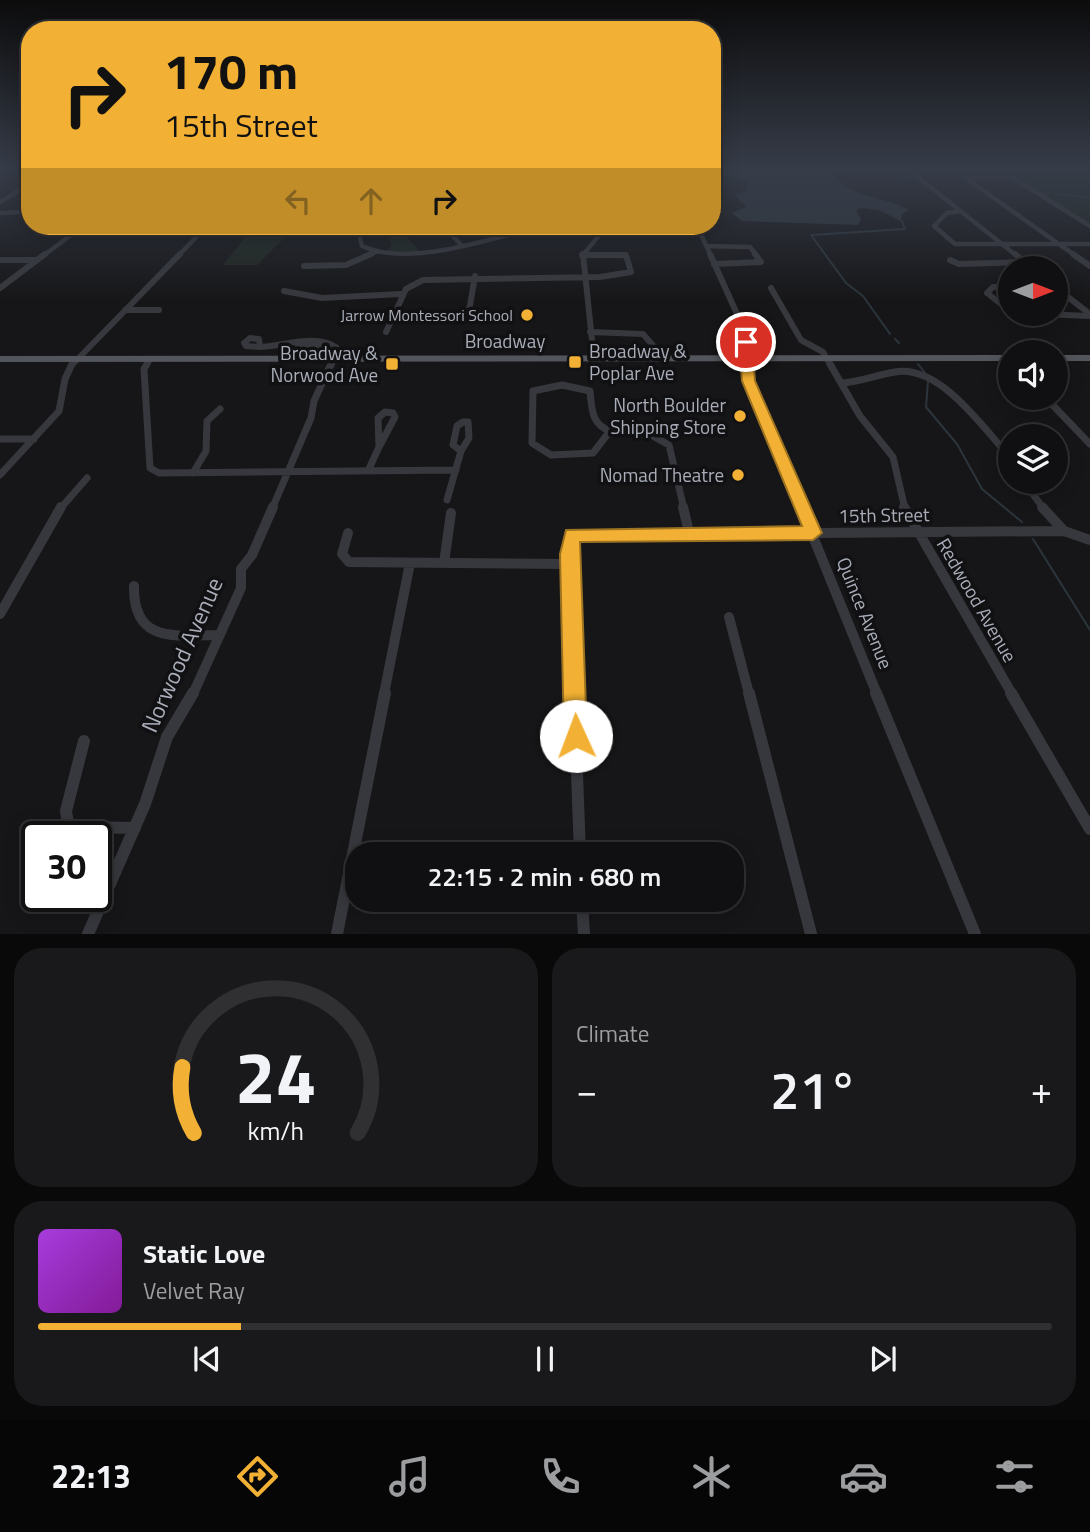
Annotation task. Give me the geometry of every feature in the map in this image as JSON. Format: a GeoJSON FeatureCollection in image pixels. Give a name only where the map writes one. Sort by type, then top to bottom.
{"type":"FeatureCollection","features":[{"type":"Feature","properties":{"kind":"main road","name":"Broadway"},"geometry":{"type":"LineString","coordinates":[[0,359],[150,359],[336,353],[594,359],[998,359]]}},
{"type":"Feature","properties":{"kind":"main road"},"geometry":{"type":"LineString","coordinates":[[1068,359],[1088,360]]}},
{"type":"Feature","properties":{"kind":"street"},"geometry":{"type":"LineString","coordinates":[[946,214],[934,226],[955,244],[1090,244]]}},
{"type":"Feature","properties":{"kind":"street"},"geometry":{"type":"LineString","coordinates":[[961,214],[1017,256]]}},
{"type":"Feature","properties":{"kind":"street"},"geometry":{"type":"LineString","coordinates":[[1015,214],[1090,266]]}},
{"type":"Feature","properties":{"kind":"street"},"geometry":{"type":"LineString","coordinates":[[1070,214],[1090,226]]}},
{"type":"Feature","properties":{"kind":"street"},"geometry":{"type":"LineString","coordinates":[[0,288],[71,235]]}},
{"type":"Feature","properties":{"kind":"street"},"geometry":{"type":"LineString","coordinates":[[0,475],[59,411],[63,401],[63,379],[79,359],[199,235]]}},
{"type":"Feature","properties":{"kind":"street"},"geometry":{"type":"LineString","coordinates":[[358,235],[360,245],[376,252],[405,254],[500,235]]}},
{"type":"Feature","properties":{"kind":"street"},"geometry":{"type":"LineString","coordinates":[[452,235],[461,244]]}},
{"type":"Feature","properties":{"kind":"street"},"geometry":{"type":"LineString","coordinates":[[582,255],[602,235]]}},
{"type":"Feature","properties":{"kind":"street","name":"Quince Avenue"},"geometry":{"type":"LineString","coordinates":[[701,235],[742,325],[749,381],[975,933]]}},
{"type":"Feature","properties":{"kind":"street"},"geometry":{"type":"LineString","coordinates":[[706,246],[750,247],[761,262],[714,264]]}},
{"type":"Feature","properties":{"kind":"street"},"geometry":{"type":"LineString","coordinates":[[304,266],[346,265],[376,252]]}},
{"type":"Feature","properties":{"kind":"street"},"geometry":{"type":"LineString","coordinates":[[582,255],[594,359]]}},
{"type":"Feature","properties":{"kind":"street"},"geometry":{"type":"LineString","coordinates":[[386,332],[401,294],[418,281],[438,276],[584,277],[631,272],[626,256],[582,255]]}},
{"type":"Feature","properties":{"kind":"street"},"geometry":{"type":"LineString","coordinates":[[0,260],[37,260]]}},
{"type":"Feature","properties":{"kind":"street"},"geometry":{"type":"LineString","coordinates":[[950,260],[959,266],[998,264]]}},
{"type":"Feature","properties":{"kind":"street"},"geometry":{"type":"LineString","coordinates":[[469,311],[475,276]]}},
{"type":"Feature","properties":{"kind":"street"},"geometry":{"type":"LineString","coordinates":[[998,287],[993,287],[987,293],[998,302]]}},
{"type":"Feature","properties":{"kind":"street","name":"Redwood Avenue"},"geometry":{"type":"LineString","coordinates":[[771,288],[801,340],[818,349],[826,358],[865,424],[893,457],[901,502],[1090,829]]}},
{"type":"Feature","properties":{"kind":"street"},"geometry":{"type":"LineString","coordinates":[[284,291],[322,298],[401,294]]}},
{"type":"Feature","properties":{"kind":"street"},"geometry":{"type":"LineString","coordinates":[[1068,297],[1090,315]]}},
{"type":"Feature","properties":{"kind":"street"},"geometry":{"type":"LineString","coordinates":[[125,310],[159,310]]}},
{"type":"Feature","properties":{"kind":"street"},"geometry":{"type":"LineString","coordinates":[[1068,314],[1090,315]]}},
{"type":"Feature","properties":{"kind":"street"},"geometry":{"type":"LineString","coordinates":[[590,332],[639,332],[648,338],[652,349],[665,359]]}},
{"type":"Feature","properties":{"kind":"street"},"geometry":{"type":"LineString","coordinates":[[260,346],[286,344],[336,353]]}},
{"type":"Feature","properties":{"kind":"street"},"geometry":{"type":"LineString","coordinates":[[640,359],[652,349]]}},
{"type":"Feature","properties":{"kind":"street","name":"Norwood Avenue"},"geometry":{"type":"LineString","coordinates":[[88,933],[135,828],[167,737],[186,709],[241,588],[241,569],[252,555],[336,353]]}},
{"type":"Feature","properties":{"kind":"street"},"geometry":{"type":"LineString","coordinates":[[150,359],[144,369],[150,468],[159,473],[457,471]]}},
{"type":"Feature","properties":{"kind":"street"},"geometry":{"type":"LineString","coordinates":[[841,383],[862,382],[897,371],[931,377],[945,387],[998,444]]}},
{"type":"Feature","properties":{"kind":"street"},"geometry":{"type":"LineString","coordinates":[[610,431],[593,453],[553,455],[540,452],[532,443],[533,391],[541,387],[588,389],[594,419],[610,431],[648,433],[664,439],[669,445],[689,532]]}},
{"type":"Feature","properties":{"kind":"street"},"geometry":{"type":"LineString","coordinates":[[193,473],[207,450],[203,426],[208,416],[220,409]]}},
{"type":"Feature","properties":{"kind":"street"},"geometry":{"type":"LineString","coordinates":[[1057,410],[1090,444]]}},
{"type":"Feature","properties":{"kind":"street"},"geometry":{"type":"LineString","coordinates":[[0,439],[34,439]]}},
{"type":"Feature","properties":{"kind":"street"},"geometry":{"type":"LineString","coordinates":[[368,471],[379,447]]}},
{"type":"Feature","properties":{"kind":"street"},"geometry":{"type":"LineString","coordinates":[[447,500],[457,471],[460,451]]}},
{"type":"Feature","properties":{"kind":"street"},"geometry":{"type":"LineString","coordinates":[[0,614],[63,504],[86,478]]}},
{"type":"Feature","properties":{"kind":"street"},"geometry":{"type":"LineString","coordinates":[[1034,494],[1064,531]]}},
{"type":"Feature","properties":{"kind":"street"},"geometry":{"type":"LineString","coordinates":[[444,563],[451,513]]}},
{"type":"Feature","properties":{"kind":"street","name":"15th Street"},"geometry":{"type":"LineString","coordinates":[[570,564],[569,538],[578,533],[1064,531],[1090,540]]}},
{"type":"Feature","properties":{"kind":"street"},"geometry":{"type":"LineString","coordinates":[[348,533],[342,554],[345,560],[570,564],[580,842]]}},
{"type":"Feature","properties":{"kind":"street"},"geometry":{"type":"LineString","coordinates":[[337,933],[410,563]]}},
{"type":"Feature","properties":{"kind":"street"},"geometry":{"type":"LineString","coordinates":[[134,586],[134,610],[146,627],[169,635],[218,635]]}},
{"type":"Feature","properties":{"kind":"street"},"geometry":{"type":"LineString","coordinates":[[729,617],[811,933]]}},
{"type":"Feature","properties":{"kind":"street"},"geometry":{"type":"LineString","coordinates":[[84,741],[66,811],[68,824],[75,827],[135,828]]}},
{"type":"Feature","properties":{"kind":"street"},"geometry":{"type":"LineString","coordinates":[[583,912],[584,933]]}},
{"type":"Feature","properties":{"kind":"shaded area"},"geometry":{"type":"Polygon","coordinates":[[[733,214],[858,214],[861,219],[858,225],[742,221],[733,214]]]}},
{"type":"Feature","properties":{"kind":"shaded area"},"geometry":{"type":"Polygon","coordinates":[[[886,214],[903,214],[901,221],[886,214]]]}},
{"type":"Feature","properties":{"kind":"shaded area"},"geometry":{"type":"Polygon","coordinates":[[[1075,214],[1090,214],[1090,223],[1075,214]]]}},
{"type":"Feature","properties":{"kind":"shaded area"},"geometry":{"type":"Polygon","coordinates":[[[247,235],[289,235],[257,265],[223,265],[247,235]]]}},
{"type":"Feature","properties":{"kind":"shaded area"},"geometry":{"type":"Polygon","coordinates":[[[387,235],[406,235],[419,251],[385,252],[392,246],[387,235]]]}},
{"type":"Feature","properties":{"kind":"waterway"},"geometry":{"type":"LineString","coordinates":[[890,334],[863,296],[846,283],[811,235],[905,229],[902,221]]}},
{"type":"Feature","properties":{"kind":"waterway"},"geometry":{"type":"LineString","coordinates":[[895,339],[899,343]]}},
{"type":"Feature","properties":{"kind":"waterway"},"geometry":{"type":"LineString","coordinates":[[918,364],[925,373]]}},
{"type":"Feature","properties":{"kind":"waterway"},"geometry":{"type":"LineString","coordinates":[[928,381],[926,407],[957,444],[982,489],[1022,522]]}},
{"type":"Feature","properties":{"kind":"waterway"},"geometry":{"type":"LineString","coordinates":[[1033,539],[1090,630]]}},
{"type":"Feature","properties":{"kind":"place","name":"Jarrow Montessori School"},"geometry":{"type":"Point","coordinates":[527,315]}},
{"type":"Feature","properties":{"kind":"place","name":"Broadway & Poplar Ave"},"geometry":{"type":"Point","coordinates":[575,362]}},
{"type":"Feature","properties":{"kind":"place","name":"Broadway & Norwood Ave"},"geometry":{"type":"Point","coordinates":[392,364]}},
{"type":"Feature","properties":{"kind":"place","name":"North Boulder Shipping Store"},"geometry":{"type":"Point","coordinates":[740,416]}},
{"type":"Feature","properties":{"kind":"place","name":"Nomad Theatre"},"geometry":{"type":"Point","coordinates":[738,475]}},
{"type":"Feature","properties":{"kind":"route"},"geometry":{"type":"LineString","coordinates":[[576,736],[569,554],[569,538],[572,535],[813,533],[747,376],[746,342]]}}]}
